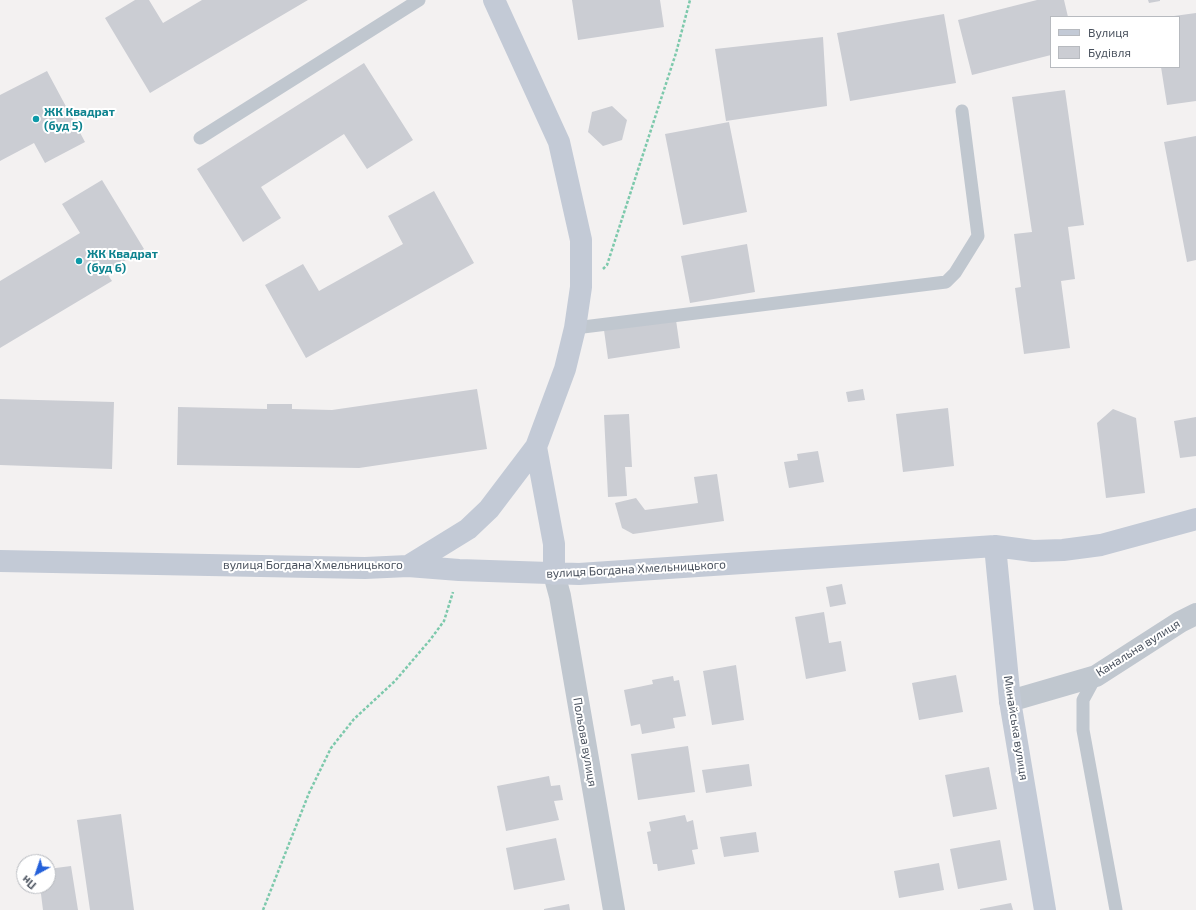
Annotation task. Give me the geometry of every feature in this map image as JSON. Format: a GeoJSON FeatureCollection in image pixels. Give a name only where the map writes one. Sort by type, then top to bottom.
{"type":"FeatureCollection","features":[{"type":"Feature","properties":{"kind":"street"},"geometry":{"type":"LineString","coordinates":[[408,566],[468,529],[489,509],[536,447],[565,369],[575,328],[581,287],[581,240],[559,142],[494,0]]}},
{"type":"Feature","properties":{"kind":"street"},"geometry":{"type":"LineString","coordinates":[[536,447],[554,544],[554,574]]}},
{"type":"Feature","properties":{"kind":"street","name":"вулиця Богдана Хмельницького"},"geometry":{"type":"LineString","coordinates":[[0,561],[364,568],[408,566],[459,570],[554,574],[678,568],[995,546],[1033,551],[1063,550],[1101,545],[1196,519]]}},
{"type":"Feature","properties":{"kind":"street","name":"Минайська вулиця"},"geometry":{"type":"LineString","coordinates":[[995,546],[1010,701],[1045,910]]}},
{"type":"Feature","properties":{"kind":"street","name":"Польова вулиця"},"geometry":{"type":"LineString","coordinates":[[554,574],[560,596],[614,910]]}},
{"type":"Feature","properties":{"kind":"street","name":"Канальна вулиця"},"geometry":{"type":"LineString","coordinates":[[1010,701],[1096,676],[1180,622],[1196,614]]}},
{"type":"Feature","properties":{"kind":"lane"},"geometry":{"type":"LineString","coordinates":[[200,138],[419,0]]}},
{"type":"Feature","properties":{"kind":"lane"},"geometry":{"type":"LineString","coordinates":[[575,328],[946,282],[956,273],[978,236],[962,111]]}},
{"type":"Feature","properties":{"kind":"lane"},"geometry":{"type":"LineString","coordinates":[[1096,676],[1083,700],[1083,730],[1116,910]]}},
{"type":"Feature","properties":{"kind":"path"},"geometry":{"type":"LineString","coordinates":[[581,287],[607,265],[676,53],[690,0]]}},
{"type":"Feature","properties":{"kind":"path"},"geometry":{"type":"LineString","coordinates":[[263,910],[309,793],[331,748],[354,719],[395,681],[444,621],[459,570]]}},
{"type":"Feature","properties":{"kind":"building"},"geometry":{"type":"Polygon","coordinates":[[[135,0],[149,0],[163,23],[202,0],[308,0],[150,93],[105,18],[135,0]]]}},
{"type":"Feature","properties":{"kind":"building"},"geometry":{"type":"Polygon","coordinates":[[[572,0],[660,0],[664,27],[578,40],[572,0]]]}},
{"type":"Feature","properties":{"kind":"building"},"geometry":{"type":"Polygon","coordinates":[[[1037,0],[1064,0],[1068,16],[1050,16],[1050,55],[972,75],[958,20],[1037,0]]]}},
{"type":"Feature","properties":{"kind":"building"},"geometry":{"type":"Polygon","coordinates":[[[1148,0],[1160,0],[1160,1],[1149,3],[1148,0]]]}},
{"type":"Feature","properties":{"kind":"building"},"geometry":{"type":"Polygon","coordinates":[[[1196,13],[1196,101],[1167,105],[1161,68],[1180,68],[1180,16],[1174,16],[1196,13]]]}},
{"type":"Feature","properties":{"kind":"building"},"geometry":{"type":"Polygon","coordinates":[[[944,14],[956,83],[850,101],[837,33],[944,14]]]}},
{"type":"Feature","properties":{"kind":"building"},"geometry":{"type":"Polygon","coordinates":[[[823,37],[827,106],[726,121],[715,49],[823,37]]]}},
{"type":"Feature","properties":{"kind":"building"},"geometry":{"type":"Polygon","coordinates":[[[364,63],[413,140],[367,169],[344,134],[261,187],[281,218],[243,242],[197,169],[364,63]]]}},
{"type":"Feature","properties":{"kind":"building","name":"ЖК Квадрат (буд 5)"},"geometry":{"type":"Polygon","coordinates":[[[47,71],[85,142],[45,163],[34,143],[0,161],[0,95],[47,71]]]}},
{"type":"Feature","properties":{"kind":"building"},"geometry":{"type":"Polygon","coordinates":[[[1065,90],[1084,225],[1068,227],[1075,279],[1061,281],[1070,348],[1024,354],[1015,288],[1021,287],[1014,234],[1032,232],[1012,97],[1065,90]]]}},
{"type":"Feature","properties":{"kind":"building"},"geometry":{"type":"Polygon","coordinates":[[[612,106],[627,120],[622,140],[603,146],[588,132],[592,112],[612,106]]]}},
{"type":"Feature","properties":{"kind":"building"},"geometry":{"type":"Polygon","coordinates":[[[729,122],[747,212],[683,225],[665,134],[729,122]]]}},
{"type":"Feature","properties":{"kind":"building"},"geometry":{"type":"Polygon","coordinates":[[[1196,136],[1196,260],[1187,262],[1164,142],[1196,136]]]}},
{"type":"Feature","properties":{"kind":"building","name":"ЖК Квадрат (буд 6)"},"geometry":{"type":"Polygon","coordinates":[[[102,180],[144,249],[106,272],[112,281],[0,348],[0,281],[80,233],[62,204],[102,180]]]}},
{"type":"Feature","properties":{"kind":"building"},"geometry":{"type":"Polygon","coordinates":[[[434,191],[474,263],[306,358],[265,285],[303,264],[319,291],[403,244],[388,216],[434,191]]]}},
{"type":"Feature","properties":{"kind":"building"},"geometry":{"type":"Polygon","coordinates":[[[747,244],[755,292],[690,303],[681,256],[747,244]]]}},
{"type":"Feature","properties":{"kind":"building"},"geometry":{"type":"Polygon","coordinates":[[[676,320],[680,348],[608,359],[604,330],[676,320]]]}},
{"type":"Feature","properties":{"kind":"building"},"geometry":{"type":"Polygon","coordinates":[[[477,389],[487,449],[359,468],[177,465],[178,407],[267,409],[267,404],[292,404],[292,409],[332,410],[477,389]]]}},
{"type":"Feature","properties":{"kind":"building"},"geometry":{"type":"Polygon","coordinates":[[[863,389],[865,400],[848,402],[846,392],[863,389]]]}},
{"type":"Feature","properties":{"kind":"building"},"geometry":{"type":"Polygon","coordinates":[[[0,399],[114,402],[112,469],[0,465],[0,399]]]}},
{"type":"Feature","properties":{"kind":"building"},"geometry":{"type":"Polygon","coordinates":[[[948,408],[954,466],[903,472],[896,414],[948,408]]]}},
{"type":"Feature","properties":{"kind":"building"},"geometry":{"type":"Polygon","coordinates":[[[1113,409],[1136,418],[1145,493],[1106,498],[1097,423],[1113,409]]]}},
{"type":"Feature","properties":{"kind":"building"},"geometry":{"type":"Polygon","coordinates":[[[629,414],[632,467],[625,467],[627,496],[608,497],[604,415],[629,414]]]}},
{"type":"Feature","properties":{"kind":"building"},"geometry":{"type":"Polygon","coordinates":[[[1196,417],[1196,456],[1180,458],[1174,421],[1196,417]]]}},
{"type":"Feature","properties":{"kind":"building"},"geometry":{"type":"Polygon","coordinates":[[[818,451],[824,482],[789,488],[784,462],[798,460],[797,454],[818,451]]]}},
{"type":"Feature","properties":{"kind":"building"},"geometry":{"type":"Polygon","coordinates":[[[717,474],[724,521],[633,534],[622,528],[615,503],[636,498],[645,510],[698,503],[694,477],[717,474]]]}},
{"type":"Feature","properties":{"kind":"building"},"geometry":{"type":"Polygon","coordinates":[[[842,584],[846,604],[830,607],[826,587],[842,584]]]}},
{"type":"Feature","properties":{"kind":"building"},"geometry":{"type":"Polygon","coordinates":[[[824,612],[829,643],[841,641],[846,671],[806,679],[795,617],[824,612]]]}},
{"type":"Feature","properties":{"kind":"building"},"geometry":{"type":"Polygon","coordinates":[[[736,665],[744,720],[712,725],[703,671],[736,665]]]}},
{"type":"Feature","properties":{"kind":"building"},"geometry":{"type":"Polygon","coordinates":[[[956,675],[963,712],[919,720],[912,683],[956,675]]]}},
{"type":"Feature","properties":{"kind":"building"},"geometry":{"type":"Polygon","coordinates":[[[673,676],[674,681],[679,680],[686,716],[673,718],[675,728],[642,734],[640,724],[631,726],[624,690],[653,684],[652,680],[673,676]]]}},
{"type":"Feature","properties":{"kind":"building"},"geometry":{"type":"Polygon","coordinates":[[[688,746],[695,792],[638,800],[631,754],[688,746]]]}},
{"type":"Feature","properties":{"kind":"building"},"geometry":{"type":"Polygon","coordinates":[[[749,764],[752,786],[706,793],[702,770],[749,764]]]}},
{"type":"Feature","properties":{"kind":"building"},"geometry":{"type":"Polygon","coordinates":[[[989,767],[997,809],[953,817],[945,775],[989,767]]]}},
{"type":"Feature","properties":{"kind":"building"},"geometry":{"type":"Polygon","coordinates":[[[549,776],[551,786],[560,785],[563,800],[554,801],[559,820],[506,831],[497,786],[549,776]]]}},
{"type":"Feature","properties":{"kind":"building"},"geometry":{"type":"Polygon","coordinates":[[[121,814],[134,910],[90,910],[77,820],[121,814]]]}},
{"type":"Feature","properties":{"kind":"building"},"geometry":{"type":"Polygon","coordinates":[[[685,815],[687,822],[693,820],[698,849],[692,850],[695,864],[658,871],[657,864],[653,864],[647,832],[651,831],[649,822],[685,815]]]}},
{"type":"Feature","properties":{"kind":"building"},"geometry":{"type":"Polygon","coordinates":[[[756,832],[759,852],[724,857],[720,837],[756,832]]]}},
{"type":"Feature","properties":{"kind":"building"},"geometry":{"type":"Polygon","coordinates":[[[556,838],[565,880],[514,890],[506,848],[556,838]]]}},
{"type":"Feature","properties":{"kind":"building"},"geometry":{"type":"Polygon","coordinates":[[[1000,840],[1007,880],[958,889],[950,849],[1000,840]]]}},
{"type":"Feature","properties":{"kind":"building"},"geometry":{"type":"Polygon","coordinates":[[[939,863],[944,890],[899,898],[894,871],[939,863]]]}},
{"type":"Feature","properties":{"kind":"building"},"geometry":{"type":"Polygon","coordinates":[[[71,866],[78,910],[43,910],[41,894],[56,894],[56,868],[71,866]]]}},
{"type":"Feature","properties":{"kind":"building"},"geometry":{"type":"Polygon","coordinates":[[[1011,903],[1013,910],[980,910],[980,909],[1011,903]]]}},
{"type":"Feature","properties":{"kind":"building"},"geometry":{"type":"Polygon","coordinates":[[[569,904],[570,910],[544,910],[544,909],[569,904]]]}},
{"type":"Feature","properties":{"kind":"place","name":"ЖК Квадрат (буд 5)"},"geometry":{"type":"Point","coordinates":[36,119]}},
{"type":"Feature","properties":{"kind":"place","name":"ЖК Квадрат (буд 6)"},"geometry":{"type":"Point","coordinates":[79,261]}}]}
